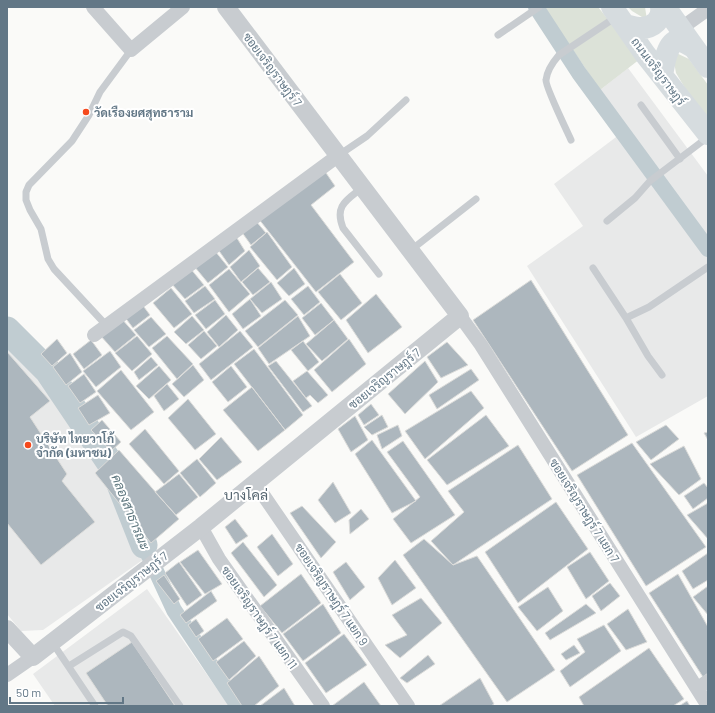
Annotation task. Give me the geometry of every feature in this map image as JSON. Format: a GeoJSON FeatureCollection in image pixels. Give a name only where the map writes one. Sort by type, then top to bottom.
{"type":"FeatureCollection","features":[{"type":"Feature","properties":{"kind":"main road"},"geometry":{"type":"LineString","coordinates":[[618,16],[641,28],[651,26],[659,20],[662,12],[661,7]]}},
{"type":"Feature","properties":{"kind":"main road"},"geometry":{"type":"LineString","coordinates":[[665,7],[708,67]]}},
{"type":"Feature","properties":{"kind":"main road","name":"ถนนเจริญราษฎร์"},"geometry":{"type":"LineString","coordinates":[[618,16],[708,135]]}},
{"type":"Feature","properties":{"kind":"main road"},"geometry":{"type":"LineString","coordinates":[[662,75],[669,48],[673,43],[681,41],[693,47]]}},
{"type":"Feature","properties":{"kind":"street"},"geometry":{"type":"LineString","coordinates":[[93,7],[131,50],[183,7]]}},
{"type":"Feature","properties":{"kind":"street","name":"ซอยเจริญราษฎร์ 7"},"geometry":{"type":"LineString","coordinates":[[32,657],[201,527],[460,316],[226,7]]}},
{"type":"Feature","properties":{"kind":"street"},"geometry":{"type":"LineString","coordinates":[[680,29],[708,9]]}},
{"type":"Feature","properties":{"kind":"street"},"geometry":{"type":"LineString","coordinates":[[94,335],[339,155]]}},
{"type":"Feature","properties":{"kind":"street","name":"ซอยเจริญราษฎร์ 7 แยก 7"},"geometry":{"type":"LineString","coordinates":[[460,316],[481,345],[703,685],[708,706]]}},
{"type":"Feature","properties":{"kind":"street","name":"ซอยเจริญราษฎร์ 7 แยก 9"},"geometry":{"type":"LineString","coordinates":[[256,483],[408,706]]}},
{"type":"Feature","properties":{"kind":"street","name":"ซอยเจริญราษฎร์ 7 แยก 11"},"geometry":{"type":"LineString","coordinates":[[201,527],[219,559],[323,706]]}},
{"type":"Feature","properties":{"kind":"street"},"geometry":{"type":"LineString","coordinates":[[7,629],[32,657],[7,676]]}},
{"type":"Feature","properties":{"kind":"lane"},"geometry":{"type":"LineString","coordinates":[[498,35],[540,7]]}},
{"type":"Feature","properties":{"kind":"lane"},"geometry":{"type":"LineString","coordinates":[[571,140],[546,81],[548,71],[552,63],[559,55],[581,39],[618,16]]}},
{"type":"Feature","properties":{"kind":"lane"},"geometry":{"type":"LineString","coordinates":[[106,325],[54,269],[48,259],[41,228],[26,200],[26,192],[29,185],[72,141],[89,115],[100,92],[131,50]]}},
{"type":"Feature","properties":{"kind":"lane"},"geometry":{"type":"LineString","coordinates":[[339,155],[367,136],[406,100]]}},
{"type":"Feature","properties":{"kind":"lane"},"geometry":{"type":"LineString","coordinates":[[641,105],[680,159]]}},
{"type":"Feature","properties":{"kind":"lane"},"geometry":{"type":"LineString","coordinates":[[607,221],[635,198],[650,181],[680,159],[708,135]]}},
{"type":"Feature","properties":{"kind":"lane"},"geometry":{"type":"LineString","coordinates":[[363,187],[345,202],[340,211],[340,219],[344,228],[379,274]]}},
{"type":"Feature","properties":{"kind":"lane"},"geometry":{"type":"LineString","coordinates":[[411,250],[476,199]]}},
{"type":"Feature","properties":{"kind":"lane"},"geometry":{"type":"LineString","coordinates":[[626,318],[649,307],[708,267]]}},
{"type":"Feature","properties":{"kind":"lane"},"geometry":{"type":"LineString","coordinates":[[593,268],[626,318],[648,356],[662,375]]}},
{"type":"Feature","properties":{"kind":"lane"},"geometry":{"type":"LineString","coordinates":[[69,666],[123,632],[131,636],[180,706]]}},
{"type":"Feature","properties":{"kind":"lane"},"geometry":{"type":"LineString","coordinates":[[51,642],[69,666],[95,706]]}},
{"type":"Feature","properties":{"kind":"shaded area"},"geometry":{"type":"Polygon","coordinates":[[[544,7],[598,7],[640,59],[600,90],[544,7]]]}},
{"type":"Feature","properties":{"kind":"shaded area"},"geometry":{"type":"Polygon","coordinates":[[[628,7],[645,7],[647,20],[632,11],[628,7]]]}},
{"type":"Feature","properties":{"kind":"shaded area"},"geometry":{"type":"Polygon","coordinates":[[[672,51],[689,59],[708,85],[708,119],[676,73],[672,51]]]}},
{"type":"Feature","properties":{"kind":"shaded area"},"geometry":{"type":"Polygon","coordinates":[[[628,68],[708,176],[708,396],[636,437],[527,266],[583,226],[554,184],[628,128],[600,90],[628,68]]]}},
{"type":"Feature","properties":{"kind":"shaded area"},"geometry":{"type":"Polygon","coordinates":[[[7,346],[58,400],[108,469],[144,559],[43,630],[21,631],[7,614],[7,346]]]}},
{"type":"Feature","properties":{"kind":"shaded area"},"geometry":{"type":"Polygon","coordinates":[[[147,589],[229,706],[55,706],[33,674],[147,589]]]}},
{"type":"Feature","properties":{"kind":"building"},"geometry":{"type":"Polygon","coordinates":[[[324,170],[335,186],[311,205],[354,262],[316,292],[258,218],[324,170]]]}},
{"type":"Feature","properties":{"kind":"building"},"geometry":{"type":"Polygon","coordinates":[[[255,220],[266,233],[251,245],[241,231],[255,220]]]}},
{"type":"Feature","properties":{"kind":"building"},"geometry":{"type":"Polygon","coordinates":[[[267,232],[292,267],[277,280],[250,247],[267,232]]]}},
{"type":"Feature","properties":{"kind":"building"},"geometry":{"type":"Polygon","coordinates":[[[235,235],[245,251],[229,265],[217,248],[235,235]]]}},
{"type":"Feature","properties":{"kind":"building"},"geometry":{"type":"Polygon","coordinates":[[[249,250],[260,266],[241,282],[230,267],[249,250]]]}},
{"type":"Feature","properties":{"kind":"building"},"geometry":{"type":"Polygon","coordinates":[[[215,251],[228,267],[208,283],[194,266],[215,251]]]}},
{"type":"Feature","properties":{"kind":"building"},"geometry":{"type":"Polygon","coordinates":[[[190,268],[204,285],[185,299],[171,283],[190,268]]]}},
{"type":"Feature","properties":{"kind":"building"},"geometry":{"type":"Polygon","coordinates":[[[258,268],[270,282],[253,295],[242,282],[258,268]]]}},
{"type":"Feature","properties":{"kind":"building"},"geometry":{"type":"Polygon","coordinates":[[[294,268],[305,284],[289,296],[277,283],[294,268]]]}},
{"type":"Feature","properties":{"kind":"building"},"geometry":{"type":"Polygon","coordinates":[[[229,269],[250,294],[229,312],[209,285],[229,269]]]}},
{"type":"Feature","properties":{"kind":"building"},"geometry":{"type":"Polygon","coordinates":[[[340,274],[362,303],[341,320],[318,292],[340,274]]]}},
{"type":"Feature","properties":{"kind":"building"},"geometry":{"type":"Polygon","coordinates":[[[531,280],[628,435],[572,471],[473,320],[531,280]]]}},
{"type":"Feature","properties":{"kind":"building"},"geometry":{"type":"Polygon","coordinates":[[[271,282],[282,299],[262,313],[250,299],[271,282]]]}},
{"type":"Feature","properties":{"kind":"building"},"geometry":{"type":"Polygon","coordinates":[[[205,286],[215,299],[194,313],[185,301],[205,286]]]}},
{"type":"Feature","properties":{"kind":"building"},"geometry":{"type":"Polygon","coordinates":[[[308,286],[320,302],[304,315],[291,299],[308,286]]]}},
{"type":"Feature","properties":{"kind":"building"},"geometry":{"type":"Polygon","coordinates":[[[171,288],[192,314],[174,328],[153,303],[171,288]]]}},
{"type":"Feature","properties":{"kind":"building"},"geometry":{"type":"Polygon","coordinates":[[[376,294],[402,327],[368,353],[346,320],[376,294]]]}},
{"type":"Feature","properties":{"kind":"building"},"geometry":{"type":"Polygon","coordinates":[[[250,299],[261,316],[243,329],[232,314],[250,299]]]}},
{"type":"Feature","properties":{"kind":"building"},"geometry":{"type":"Polygon","coordinates":[[[215,300],[225,314],[206,329],[195,315],[215,300]]]}},
{"type":"Feature","properties":{"kind":"building"},"geometry":{"type":"Polygon","coordinates":[[[285,300],[298,315],[258,347],[245,331],[285,300]]]}},
{"type":"Feature","properties":{"kind":"building"},"geometry":{"type":"Polygon","coordinates":[[[141,303],[150,315],[133,328],[124,316],[141,303]]]}},
{"type":"Feature","properties":{"kind":"building"},"geometry":{"type":"Polygon","coordinates":[[[321,303],[334,320],[315,335],[302,318],[321,303]]]}},
{"type":"Feature","properties":{"kind":"building"},"geometry":{"type":"Polygon","coordinates":[[[226,315],[238,330],[219,347],[207,332],[226,315]]]}},
{"type":"Feature","properties":{"kind":"building"},"geometry":{"type":"Polygon","coordinates":[[[192,316],[204,330],[186,344],[174,332],[192,316]]]}},
{"type":"Feature","properties":{"kind":"building"},"geometry":{"type":"Polygon","coordinates":[[[298,316],[310,336],[269,364],[258,348],[298,316]]]}},
{"type":"Feature","properties":{"kind":"building"},"geometry":{"type":"Polygon","coordinates":[[[151,317],[166,334],[149,347],[134,330],[151,317]]]}},
{"type":"Feature","properties":{"kind":"building"},"geometry":{"type":"Polygon","coordinates":[[[121,318],[136,335],[115,352],[100,335],[121,318]]]}},
{"type":"Feature","properties":{"kind":"building"},"geometry":{"type":"Polygon","coordinates":[[[334,320],[348,339],[322,361],[306,344],[334,320]]]}},
{"type":"Feature","properties":{"kind":"building"},"geometry":{"type":"Polygon","coordinates":[[[204,331],[217,346],[201,359],[188,345],[204,331]]]}},
{"type":"Feature","properties":{"kind":"building"},"geometry":{"type":"Polygon","coordinates":[[[240,331],[253,347],[211,380],[199,364],[240,331]]]}},
{"type":"Feature","properties":{"kind":"building"},"geometry":{"type":"Polygon","coordinates":[[[137,336],[152,354],[132,371],[115,353],[137,336]]]}},
{"type":"Feature","properties":{"kind":"building"},"geometry":{"type":"Polygon","coordinates":[[[167,336],[193,364],[177,379],[152,348],[167,336]]]}},
{"type":"Feature","properties":{"kind":"building"},"geometry":{"type":"Polygon","coordinates":[[[57,339],[67,353],[52,366],[41,354],[57,339]]]}},
{"type":"Feature","properties":{"kind":"building"},"geometry":{"type":"Polygon","coordinates":[[[349,339],[366,364],[332,392],[314,370],[349,339]]]}},
{"type":"Feature","properties":{"kind":"building"},"geometry":{"type":"Polygon","coordinates":[[[91,340],[102,355],[84,369],[73,354],[91,340]]]}},
{"type":"Feature","properties":{"kind":"building"},"geometry":{"type":"Polygon","coordinates":[[[303,341],[319,362],[308,371],[291,350],[303,341]]]}},
{"type":"Feature","properties":{"kind":"building"},"geometry":{"type":"Polygon","coordinates":[[[447,342],[468,365],[441,378],[427,357],[447,342]]]}},
{"type":"Feature","properties":{"kind":"building"},"geometry":{"type":"Polygon","coordinates":[[[254,349],[303,415],[285,430],[234,364],[254,349]]]}},
{"type":"Feature","properties":{"kind":"building"},"geometry":{"type":"Polygon","coordinates":[[[110,351],[121,367],[96,387],[83,371],[110,351]]]}},
{"type":"Feature","properties":{"kind":"building","name":"บริษัท ไทยวาโก้ จำกัด (มหาชน)"},"geometry":{"type":"Polygon","coordinates":[[[8,353],[50,401],[30,417],[67,474],[62,481],[95,522],[41,565],[7,523],[8,353]]]}},
{"type":"Feature","properties":{"kind":"building"},"geometry":{"type":"Polygon","coordinates":[[[70,353],[82,372],[66,385],[53,367],[70,353]]]}},
{"type":"Feature","properties":{"kind":"building"},"geometry":{"type":"Polygon","coordinates":[[[151,357],[158,365],[139,380],[134,372],[151,357]]]}},
{"type":"Feature","properties":{"kind":"building"},"geometry":{"type":"Polygon","coordinates":[[[276,361],[312,406],[303,412],[268,366],[276,361]]]}},
{"type":"Feature","properties":{"kind":"building"},"geometry":{"type":"Polygon","coordinates":[[[425,361],[438,382],[405,414],[388,394],[425,361]]]}},
{"type":"Feature","properties":{"kind":"building"},"geometry":{"type":"Polygon","coordinates":[[[193,365],[204,380],[184,397],[172,384],[193,365]]]}},
{"type":"Feature","properties":{"kind":"building"},"geometry":{"type":"Polygon","coordinates":[[[159,366],[171,380],[149,399],[136,386],[159,366]]]}},
{"type":"Feature","properties":{"kind":"building"},"geometry":{"type":"Polygon","coordinates":[[[231,366],[247,387],[228,402],[212,382],[231,366]]]}},
{"type":"Feature","properties":{"kind":"building"},"geometry":{"type":"Polygon","coordinates":[[[471,369],[479,380],[437,409],[429,395],[471,369]]]}},
{"type":"Feature","properties":{"kind":"building"},"geometry":{"type":"Polygon","coordinates":[[[121,370],[154,412],[131,430],[97,391],[121,370]]]}},
{"type":"Feature","properties":{"kind":"building"},"geometry":{"type":"Polygon","coordinates":[[[307,371],[328,395],[318,403],[310,395],[306,398],[293,381],[307,371]]]}},
{"type":"Feature","properties":{"kind":"building"},"geometry":{"type":"Polygon","coordinates":[[[84,374],[96,392],[80,403],[68,386],[84,374]]]}},
{"type":"Feature","properties":{"kind":"building"},"geometry":{"type":"Polygon","coordinates":[[[167,384],[179,399],[164,411],[154,396],[167,384]]]}},
{"type":"Feature","properties":{"kind":"building"},"geometry":{"type":"Polygon","coordinates":[[[252,387],[285,430],[258,451],[223,410],[252,387]]]}},
{"type":"Feature","properties":{"kind":"building"},"geometry":{"type":"Polygon","coordinates":[[[471,391],[484,408],[425,459],[405,431],[471,391]]]}},
{"type":"Feature","properties":{"kind":"building"},"geometry":{"type":"Polygon","coordinates":[[[98,395],[110,413],[89,425],[78,408],[98,395]]]}},
{"type":"Feature","properties":{"kind":"building"},"geometry":{"type":"Polygon","coordinates":[[[188,399],[216,434],[195,450],[168,418],[188,399]]]}},
{"type":"Feature","properties":{"kind":"building"},"geometry":{"type":"Polygon","coordinates":[[[371,404],[379,415],[364,425],[358,415],[371,404]]]}},
{"type":"Feature","properties":{"kind":"building"},"geometry":{"type":"Polygon","coordinates":[[[382,415],[388,427],[372,435],[364,427],[382,415]]]}},
{"type":"Feature","properties":{"kind":"building"},"geometry":{"type":"Polygon","coordinates":[[[486,415],[509,446],[447,485],[427,460],[486,415]]]}},
{"type":"Feature","properties":{"kind":"building"},"geometry":{"type":"Polygon","coordinates":[[[355,416],[368,440],[351,452],[338,429],[355,416]]]}},
{"type":"Feature","properties":{"kind":"building"},"geometry":{"type":"Polygon","coordinates":[[[102,420],[121,442],[111,451],[91,430],[102,420]]]}},
{"type":"Feature","properties":{"kind":"building"},"geometry":{"type":"Polygon","coordinates":[[[398,425],[402,436],[382,449],[377,435],[398,425]]]}},
{"type":"Feature","properties":{"kind":"building"},"geometry":{"type":"Polygon","coordinates":[[[666,425],[679,439],[651,460],[636,442],[666,425]]]}},
{"type":"Feature","properties":{"kind":"building"},"geometry":{"type":"Polygon","coordinates":[[[145,429],[179,471],[164,484],[129,444],[145,429]]]}},
{"type":"Feature","properties":{"kind":"building"},"geometry":{"type":"Polygon","coordinates":[[[708,432],[708,440],[704,433],[708,432]]]}},
{"type":"Feature","properties":{"kind":"building"},"geometry":{"type":"Polygon","coordinates":[[[221,437],[242,462],[217,480],[199,459],[221,437]]]}},
{"type":"Feature","properties":{"kind":"building"},"geometry":{"type":"Polygon","coordinates":[[[372,440],[416,501],[392,513],[355,454],[372,440]]]}},
{"type":"Feature","properties":{"kind":"building"},"geometry":{"type":"Polygon","coordinates":[[[403,441],[455,515],[411,543],[393,519],[420,497],[387,452],[403,441]]]}},
{"type":"Feature","properties":{"kind":"building"},"geometry":{"type":"Polygon","coordinates":[[[632,443],[706,547],[646,586],[577,475],[632,443]]]}},
{"type":"Feature","properties":{"kind":"building"},"geometry":{"type":"Polygon","coordinates":[[[518,445],[552,499],[453,565],[431,541],[464,512],[448,491],[518,445]]]}},
{"type":"Feature","properties":{"kind":"building"},"geometry":{"type":"Polygon","coordinates":[[[684,446],[701,479],[679,495],[650,464],[684,446]]]}},
{"type":"Feature","properties":{"kind":"building"},"geometry":{"type":"Polygon","coordinates":[[[119,450],[179,519],[151,543],[95,473],[119,450]]]}},
{"type":"Feature","properties":{"kind":"building"},"geometry":{"type":"Polygon","coordinates":[[[197,459],[216,483],[200,497],[180,473],[197,459]]]}},
{"type":"Feature","properties":{"kind":"building"},"geometry":{"type":"Polygon","coordinates":[[[179,474],[198,497],[176,515],[155,492],[179,474]]]}},
{"type":"Feature","properties":{"kind":"building"},"geometry":{"type":"Polygon","coordinates":[[[333,482],[351,513],[335,523],[318,500],[333,482]]]}},
{"type":"Feature","properties":{"kind":"building"},"geometry":{"type":"Polygon","coordinates":[[[704,483],[708,488],[708,498],[693,509],[684,496],[704,483]]]}},
{"type":"Feature","properties":{"kind":"building"},"geometry":{"type":"Polygon","coordinates":[[[556,502],[588,549],[518,603],[485,552],[556,502]]]}},
{"type":"Feature","properties":{"kind":"building"},"geometry":{"type":"Polygon","coordinates":[[[708,503],[708,539],[687,515],[708,503]]]}},
{"type":"Feature","properties":{"kind":"building"},"geometry":{"type":"Polygon","coordinates":[[[302,506],[336,542],[321,558],[290,513],[302,506]]]}},
{"type":"Feature","properties":{"kind":"building"},"geometry":{"type":"Polygon","coordinates":[[[361,509],[369,519],[350,534],[349,520],[361,509]]]}},
{"type":"Feature","properties":{"kind":"building"},"geometry":{"type":"Polygon","coordinates":[[[235,519],[248,536],[236,544],[225,527],[235,519]]]}},
{"type":"Feature","properties":{"kind":"building"},"geometry":{"type":"Polygon","coordinates":[[[272,534],[293,564],[278,576],[257,547],[272,534]]]}},
{"type":"Feature","properties":{"kind":"building"},"geometry":{"type":"Polygon","coordinates":[[[424,539],[453,565],[477,556],[555,670],[507,702],[403,555],[424,539]]]}},
{"type":"Feature","properties":{"kind":"building"},"geometry":{"type":"Polygon","coordinates":[[[243,542],[277,585],[264,597],[231,553],[243,542]]]}},
{"type":"Feature","properties":{"kind":"building"},"geometry":{"type":"Polygon","coordinates":[[[198,550],[222,584],[205,594],[180,562],[198,550]]]}},
{"type":"Feature","properties":{"kind":"building"},"geometry":{"type":"Polygon","coordinates":[[[590,552],[609,581],[586,599],[567,567],[590,552]]]}},
{"type":"Feature","properties":{"kind":"building"},"geometry":{"type":"Polygon","coordinates":[[[708,553],[708,580],[693,589],[682,571],[708,553]]]}},
{"type":"Feature","properties":{"kind":"building"},"geometry":{"type":"Polygon","coordinates":[[[395,560],[416,588],[392,605],[378,578],[395,560]]]}},
{"type":"Feature","properties":{"kind":"building"},"geometry":{"type":"Polygon","coordinates":[[[179,562],[202,595],[187,606],[165,573],[179,562]]]}},
{"type":"Feature","properties":{"kind":"building"},"geometry":{"type":"Polygon","coordinates":[[[346,562],[365,587],[350,600],[333,572],[346,562]]]}},
{"type":"Feature","properties":{"kind":"building"},"geometry":{"type":"Polygon","coordinates":[[[301,574],[321,603],[282,633],[260,606],[301,574]]]}},
{"type":"Feature","properties":{"kind":"building"},"geometry":{"type":"Polygon","coordinates":[[[678,574],[708,627],[708,673],[703,677],[649,593],[678,574]]]}},
{"type":"Feature","properties":{"kind":"building"},"geometry":{"type":"Polygon","coordinates":[[[164,575],[180,599],[174,604],[156,581],[164,575]]]}},
{"type":"Feature","properties":{"kind":"building"},"geometry":{"type":"Polygon","coordinates":[[[610,583],[620,596],[601,611],[592,596],[610,583]]]}},
{"type":"Feature","properties":{"kind":"building"},"geometry":{"type":"Polygon","coordinates":[[[708,586],[708,615],[693,597],[708,586]]]}},
{"type":"Feature","properties":{"kind":"building"},"geometry":{"type":"Polygon","coordinates":[[[548,587],[563,611],[537,631],[518,607],[548,587]]]}},
{"type":"Feature","properties":{"kind":"building"},"geometry":{"type":"Polygon","coordinates":[[[211,591],[217,601],[186,623],[180,615],[211,591]]]}},
{"type":"Feature","properties":{"kind":"building"},"geometry":{"type":"Polygon","coordinates":[[[421,598],[442,623],[400,658],[385,645],[407,635],[392,615],[421,598]]]}},
{"type":"Feature","properties":{"kind":"building"},"geometry":{"type":"Polygon","coordinates":[[[323,604],[341,633],[303,661],[283,634],[323,604]]]}},
{"type":"Feature","properties":{"kind":"building"},"geometry":{"type":"Polygon","coordinates":[[[586,604],[596,613],[550,640],[545,633],[586,604]]]}},
{"type":"Feature","properties":{"kind":"building"},"geometry":{"type":"Polygon","coordinates":[[[628,609],[647,642],[626,650],[607,624],[628,609]]]}},
{"type":"Feature","properties":{"kind":"building"},"geometry":{"type":"Polygon","coordinates":[[[227,618],[243,639],[213,661],[198,639],[227,618]]]}},
{"type":"Feature","properties":{"kind":"building"},"geometry":{"type":"Polygon","coordinates":[[[196,619],[204,631],[196,637],[188,625],[196,619]]]}},
{"type":"Feature","properties":{"kind":"building"},"geometry":{"type":"Polygon","coordinates":[[[604,625],[621,651],[570,687],[560,671],[585,652],[577,639],[604,625]]]}},
{"type":"Feature","properties":{"kind":"building"},"geometry":{"type":"Polygon","coordinates":[[[344,634],[367,665],[326,693],[305,663],[344,634]]]}},
{"type":"Feature","properties":{"kind":"building"},"geometry":{"type":"Polygon","coordinates":[[[244,641],[256,656],[229,680],[216,662],[244,641]]]}},
{"type":"Feature","properties":{"kind":"building"},"geometry":{"type":"Polygon","coordinates":[[[132,642],[175,706],[108,706],[86,673],[132,642]]]}},
{"type":"Feature","properties":{"kind":"building"},"geometry":{"type":"Polygon","coordinates":[[[574,645],[580,653],[566,660],[561,654],[574,645]]]}},
{"type":"Feature","properties":{"kind":"building"},"geometry":{"type":"Polygon","coordinates":[[[649,648],[684,699],[673,706],[584,706],[579,697],[649,648]]]}},
{"type":"Feature","properties":{"kind":"building"},"geometry":{"type":"Polygon","coordinates":[[[428,655],[435,664],[407,683],[400,678],[428,655]]]}},
{"type":"Feature","properties":{"kind":"building"},"geometry":{"type":"Polygon","coordinates":[[[259,656],[279,686],[254,706],[242,706],[227,683],[259,656]]]}},
{"type":"Feature","properties":{"kind":"building"},"geometry":{"type":"Polygon","coordinates":[[[480,678],[494,704],[491,706],[439,706],[480,678]]]}},
{"type":"Feature","properties":{"kind":"building"},"geometry":{"type":"Polygon","coordinates":[[[364,682],[381,706],[332,706],[364,682]]]}},
{"type":"Feature","properties":{"kind":"building"},"geometry":{"type":"Polygon","coordinates":[[[284,688],[295,706],[260,706],[284,688]]]}},
{"type":"Feature","properties":{"kind":"building"},"geometry":{"type":"Polygon","coordinates":[[[687,701],[690,706],[679,706],[687,701]]]}},
{"type":"Feature","properties":{"kind":"waterway"},"geometry":{"type":"LineString","coordinates":[[536,7],[579,73],[708,249]]}},
{"type":"Feature","properties":{"kind":"waterway","name":"คลองสาธารณะ"},"geometry":{"type":"LineString","coordinates":[[7,330],[48,371],[114,469],[144,545]]}},
{"type":"Feature","properties":{"kind":"waterway","name":"คลองสาธารณะ"},"geometry":{"type":"LineString","coordinates":[[144,545],[174,610],[238,706]]}},
{"type":"Feature","properties":{"kind":"place","name":"วัดเรืองยศสุทธาราม"},"geometry":{"type":"Point","coordinates":[86,112]}},
{"type":"Feature","properties":{"kind":"place","name":"บริษัท ไทยวาโก้ จำกัด (มหาชน)"},"geometry":{"type":"Point","coordinates":[28,445]}},
{"type":"Feature","properties":{"kind":"district","name":"บางโคล่"},"geometry":{"type":"Point","coordinates":[246,494]}}]}
